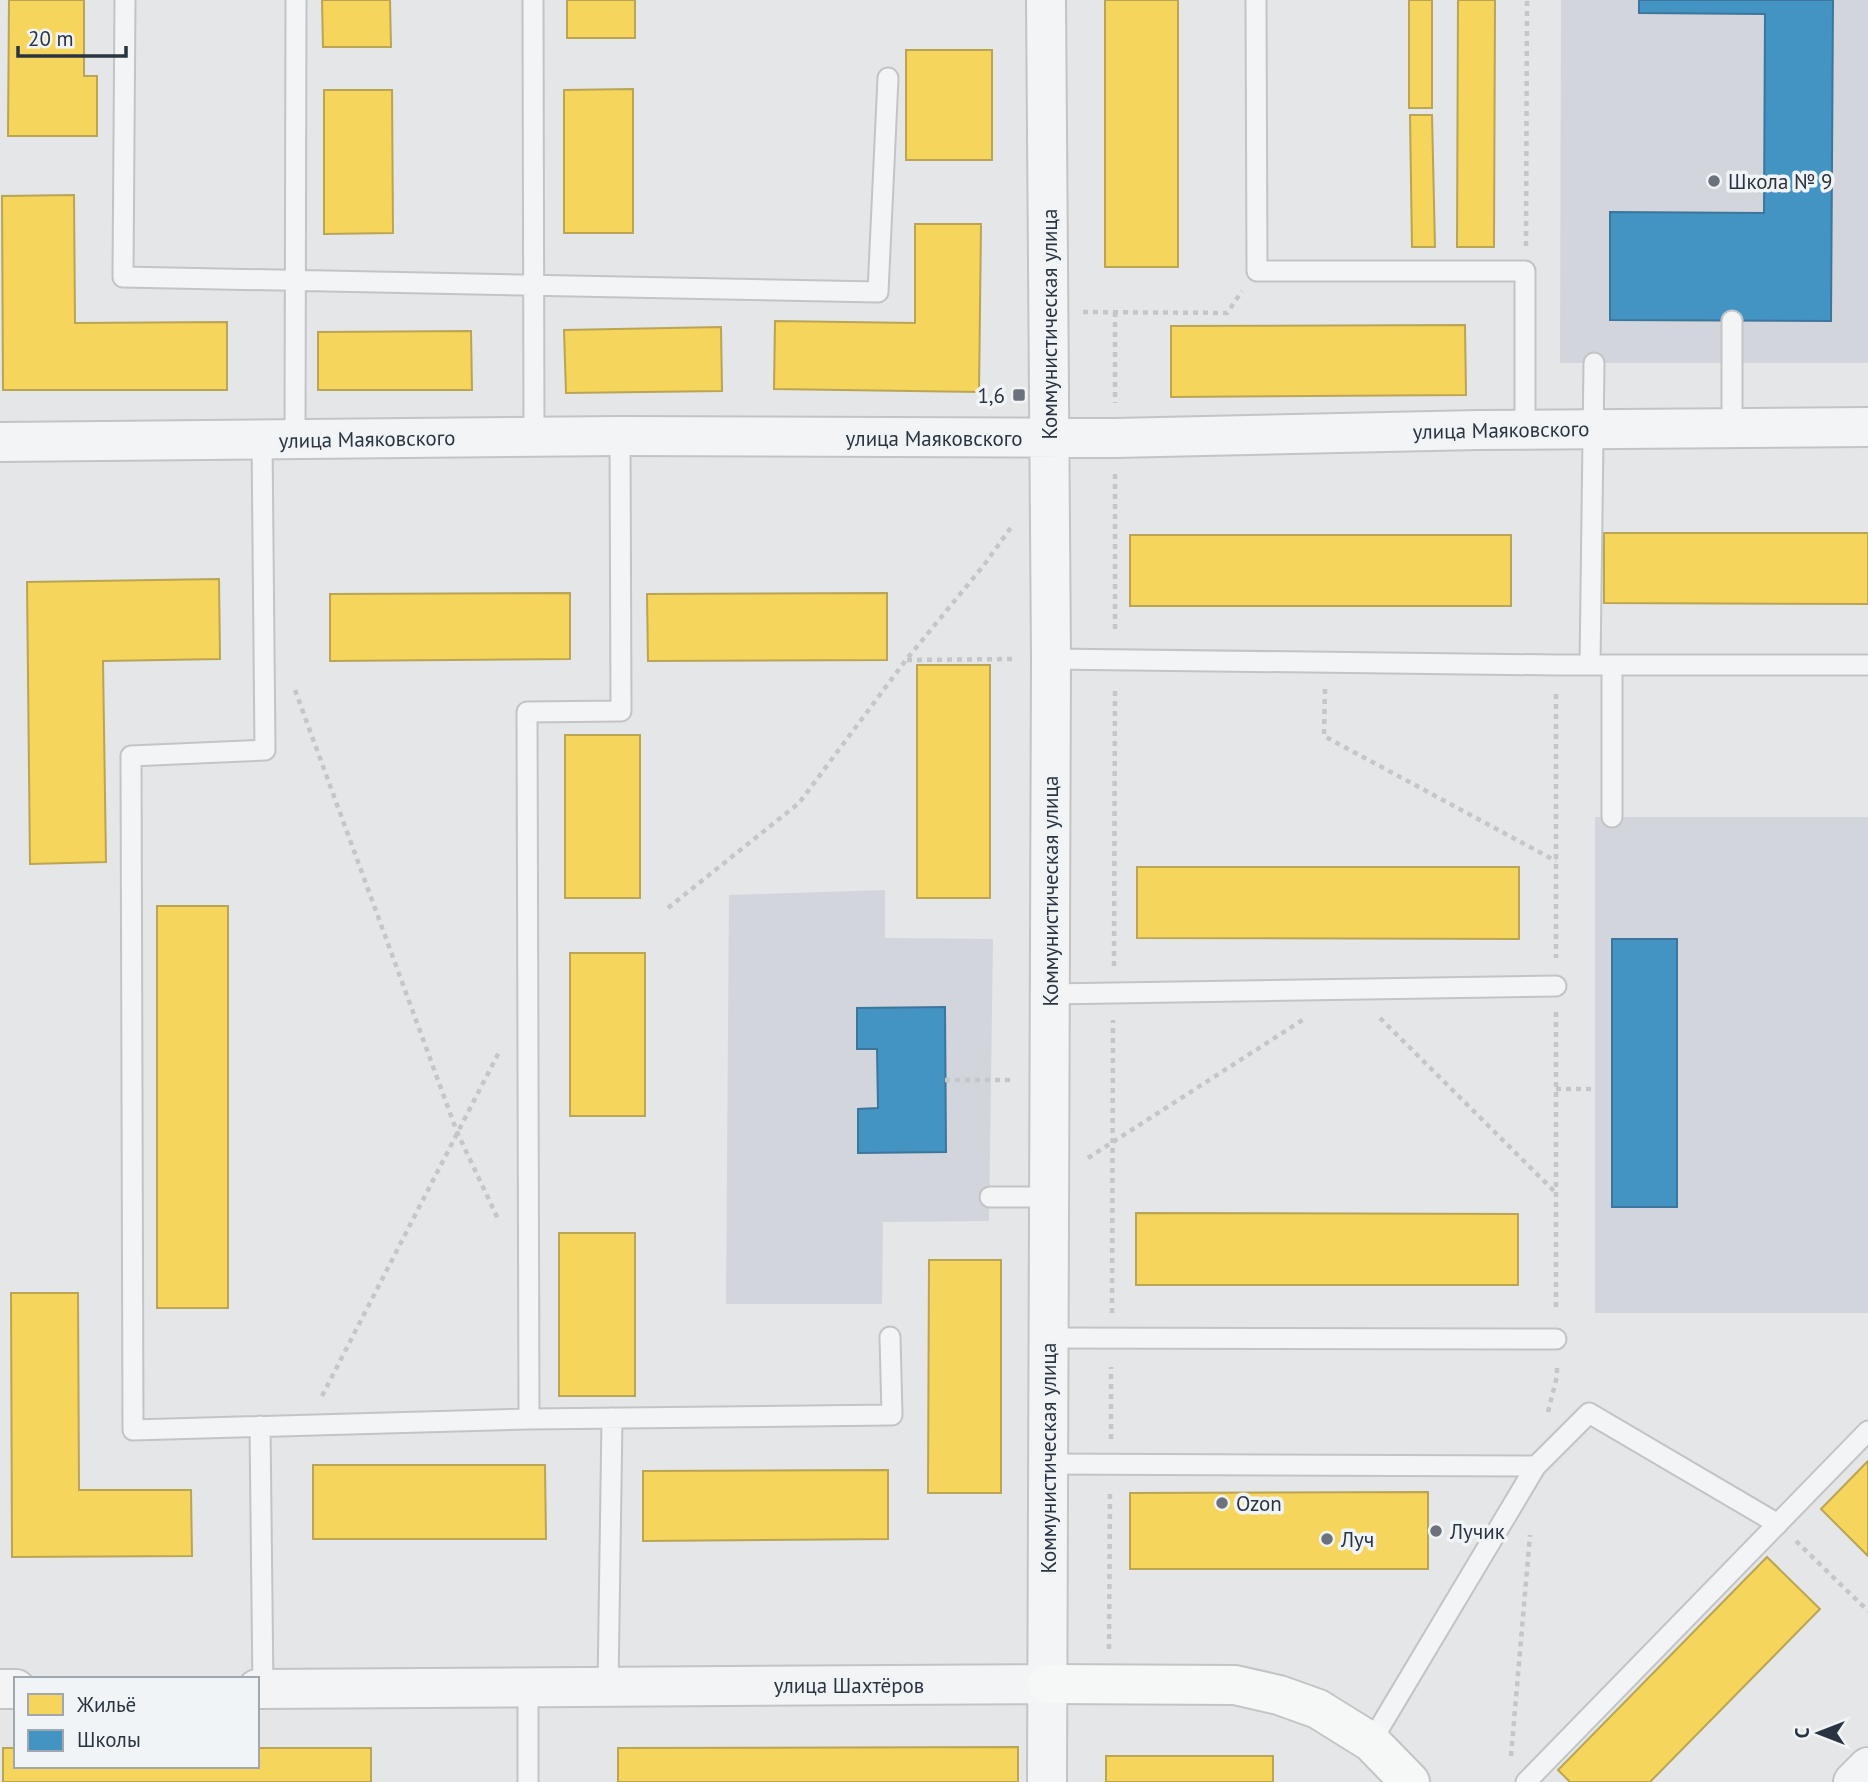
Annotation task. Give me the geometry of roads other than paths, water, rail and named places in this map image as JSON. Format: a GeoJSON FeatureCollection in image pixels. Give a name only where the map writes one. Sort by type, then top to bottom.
{"type":"FeatureCollection","features":[{"type":"Feature","properties":{"kind":"street","name":"Коммунистическая улица"},"geometry":{"type":"LineString","coordinates":[[1046,0],[1051,659],[1047,1782]]}},
{"type":"Feature","properties":{"kind":"street","name":"улица Маяковского"},"geometry":{"type":"LineString","coordinates":[[0,442],[620,436],[1049,438],[1525,429],[1868,427]]}},
{"type":"Feature","properties":{"kind":"street","name":"улица Шахтёров"},"geometry":{"type":"LineString","coordinates":[[260,1689],[1235,1685],[1279,1695],[1318,1709],[1371,1742],[1410,1782]]}},
{"type":"Feature","properties":{"kind":"street"},"geometry":{"type":"LineString","coordinates":[[1853,1782],[1868,1767]]}},
{"type":"Feature","properties":{"kind":"lane"},"geometry":{"type":"LineString","coordinates":[[125,0],[123,277],[878,292],[888,78]]}},
{"type":"Feature","properties":{"kind":"lane"},"geometry":{"type":"LineString","coordinates":[[296,0],[296,280],[279,439],[265,750],[131,756],[133,1430],[529,1419],[892,1415],[890,1337]]}},
{"type":"Feature","properties":{"kind":"lane"},"geometry":{"type":"LineString","coordinates":[[533,0],[534,437]]}},
{"type":"Feature","properties":{"kind":"lane"},"geometry":{"type":"LineString","coordinates":[[1256,0],[1258,271],[1525,271],[1525,429]]}},
{"type":"Feature","properties":{"kind":"lane"},"geometry":{"type":"LineString","coordinates":[[1732,321],[1732,428]]}},
{"type":"Feature","properties":{"kind":"lane"},"geometry":{"type":"LineString","coordinates":[[1590,665],[1594,363]]}},
{"type":"Feature","properties":{"kind":"lane"},"geometry":{"type":"LineString","coordinates":[[529,1419],[527,712],[621,711],[620,436]]}},
{"type":"Feature","properties":{"kind":"lane"},"geometry":{"type":"LineString","coordinates":[[1051,659],[1556,665],[1868,665]]}},
{"type":"Feature","properties":{"kind":"lane"},"geometry":{"type":"LineString","coordinates":[[1612,665],[1612,817]]}},
{"type":"Feature","properties":{"kind":"lane"},"geometry":{"type":"LineString","coordinates":[[1050,994],[1556,986]]}},
{"type":"Feature","properties":{"kind":"lane"},"geometry":{"type":"LineString","coordinates":[[990,1197],[1049,1190]]}},
{"type":"Feature","properties":{"kind":"lane"},"geometry":{"type":"LineString","coordinates":[[1049,1338],[1556,1339]]}},
{"type":"Feature","properties":{"kind":"lane"},"geometry":{"type":"LineString","coordinates":[[1371,1742],[1536,1466],[1589,1413],[1778,1524]]}},
{"type":"Feature","properties":{"kind":"lane"},"geometry":{"type":"LineString","coordinates":[[608,1686],[612,1418]]}},
{"type":"Feature","properties":{"kind":"lane"},"geometry":{"type":"LineString","coordinates":[[260,1426],[260,1689]]}},
{"type":"Feature","properties":{"kind":"lane"},"geometry":{"type":"LineString","coordinates":[[1526,1782],[1868,1432]]}},
{"type":"Feature","properties":{"kind":"lane"},"geometry":{"type":"LineString","coordinates":[[1048,1464],[1536,1466]]}},
{"type":"Feature","properties":{"kind":"lane"},"geometry":{"type":"LineString","coordinates":[[528,1687],[528,1782]]}},
{"type":"Feature","properties":{"kind":"place","name":"Школа № 9"},"geometry":{"type":"Point","coordinates":[1714,181]}},
{"type":"Feature","properties":{"kind":"place","name":"1,6"},"geometry":{"type":"Point","coordinates":[1019,395]}},
{"type":"Feature","properties":{"kind":"place","name":"Ozon"},"geometry":{"type":"Point","coordinates":[1222,1503]}},
{"type":"Feature","properties":{"kind":"place","name":"Лучик"},"geometry":{"type":"Point","coordinates":[1436,1531]}},
{"type":"Feature","properties":{"kind":"place","name":"Луч"},"geometry":{"type":"Point","coordinates":[1327,1539]}}]}
